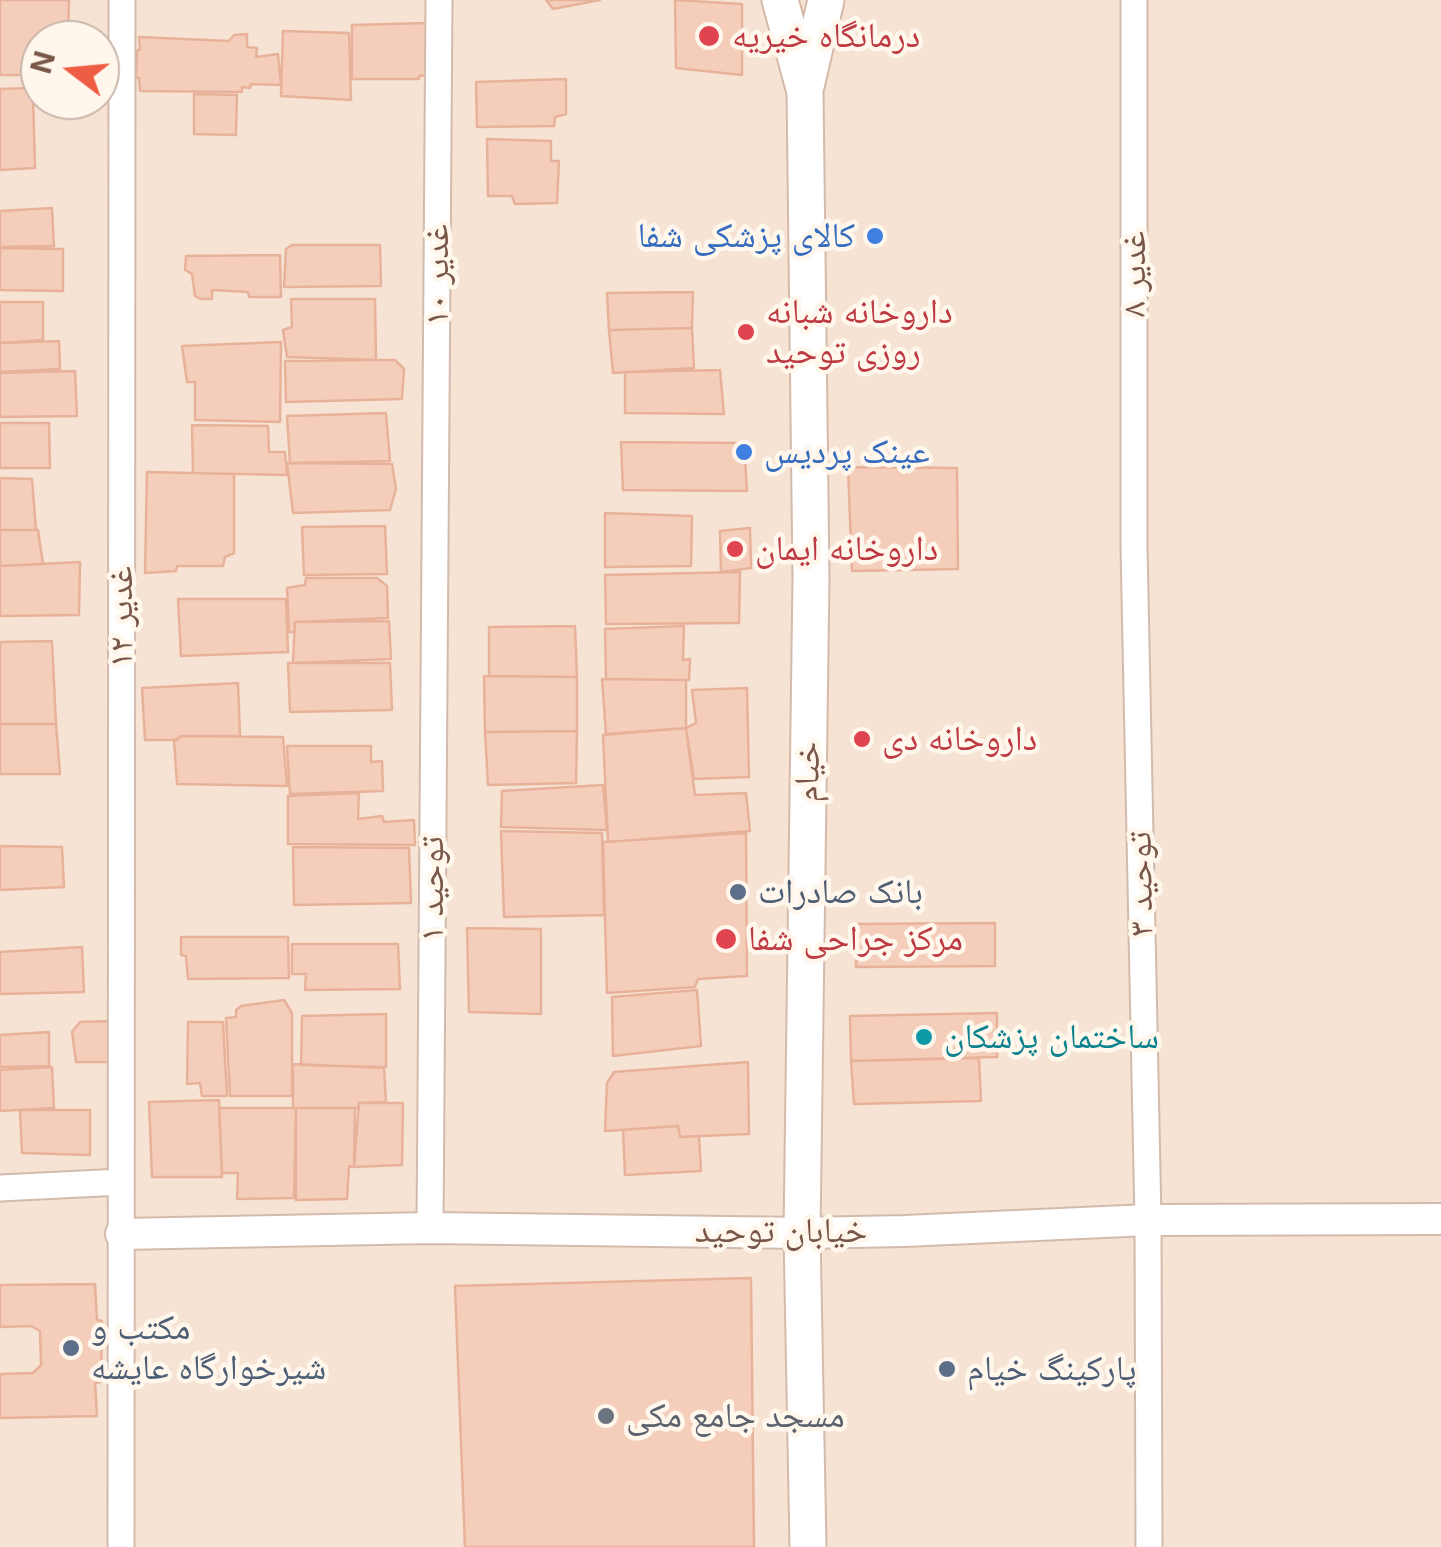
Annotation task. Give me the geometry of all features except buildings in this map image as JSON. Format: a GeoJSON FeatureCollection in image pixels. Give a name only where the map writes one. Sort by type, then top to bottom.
{"type":"FeatureCollection","features":[{"type":"Feature","properties":{"kind":"main road","name":"خیام"},"geometry":{"type":"LineString","coordinates":[[780,0],[805,92],[811,577],[802,1233],[808,1547]]}},
{"type":"Feature","properties":{"kind":"main road"},"geometry":{"type":"LineString","coordinates":[[805,92],[826,0]]}},
{"type":"Feature","properties":{"kind":"street","name":"غدیر ۱۲"},"geometry":{"type":"LineString","coordinates":[[121,1547],[122,0]]}},
{"type":"Feature","properties":{"kind":"street","name":"غدیر ۱۰"},"geometry":{"type":"LineString","coordinates":[[435,551],[439,0]]}},
{"type":"Feature","properties":{"kind":"street","name":"غدیر ۸"},"geometry":{"type":"LineString","coordinates":[[1134,0],[1134,547]]}},
{"type":"Feature","properties":{"kind":"street","name":"توحید ۳"},"geometry":{"type":"LineString","coordinates":[[1134,547],[1148,1220],[1149,1547]]}},
{"type":"Feature","properties":{"kind":"street","name":"توحید ۱"},"geometry":{"type":"LineString","coordinates":[[430,1228],[435,551]]}},
{"type":"Feature","properties":{"kind":"street"},"geometry":{"type":"LineString","coordinates":[[0,1188],[120,1182]]}},
{"type":"Feature","properties":{"kind":"street","name":"خیابان توحید"},"geometry":{"type":"LineString","coordinates":[[121,1234],[430,1228],[904,1232],[1148,1220],[1441,1219]]}},
{"type":"Feature","properties":{"kind":"shaded area"},"geometry":{"type":"Polygon","coordinates":[[[0,0],[1441,0],[1441,1547],[0,1547],[0,0]]]}},
{"type":"Feature","properties":{"kind":"place","name":"درمانگاه خیریه"},"geometry":{"type":"Point","coordinates":[709,36]}},
{"type":"Feature","properties":{"kind":"place","name":"کالای پزشکی شفا"},"geometry":{"type":"Point","coordinates":[875,236]}},
{"type":"Feature","properties":{"kind":"place","name":"داروخانه شبانه روزی توحید"},"geometry":{"type":"Point","coordinates":[746,332]}},
{"type":"Feature","properties":{"kind":"place","name":"عینک پردیس"},"geometry":{"type":"Point","coordinates":[744,452]}},
{"type":"Feature","properties":{"kind":"place","name":"داروخانه ایمان"},"geometry":{"type":"Point","coordinates":[735,549]}},
{"type":"Feature","properties":{"kind":"place","name":"داروخانه دی"},"geometry":{"type":"Point","coordinates":[862,739]}},
{"type":"Feature","properties":{"kind":"place","name":"بانک صادرات"},"geometry":{"type":"Point","coordinates":[738,892]}},
{"type":"Feature","properties":{"kind":"place","name":"مرکز جراحی شفا"},"geometry":{"type":"Point","coordinates":[726,939]}},
{"type":"Feature","properties":{"kind":"place","name":"ساختمان پزشکان"},"geometry":{"type":"Point","coordinates":[924,1037]}},
{"type":"Feature","properties":{"kind":"place","name":"مکتب و شیرخوارگاه عایشه"},"geometry":{"type":"Point","coordinates":[71,1348]}},
{"type":"Feature","properties":{"kind":"place","name":"پارکینگ خیام"},"geometry":{"type":"Point","coordinates":[947,1369]}},
{"type":"Feature","properties":{"kind":"place","name":"مسجد جامع مکی"},"geometry":{"type":"Point","coordinates":[606,1416]}}]}
